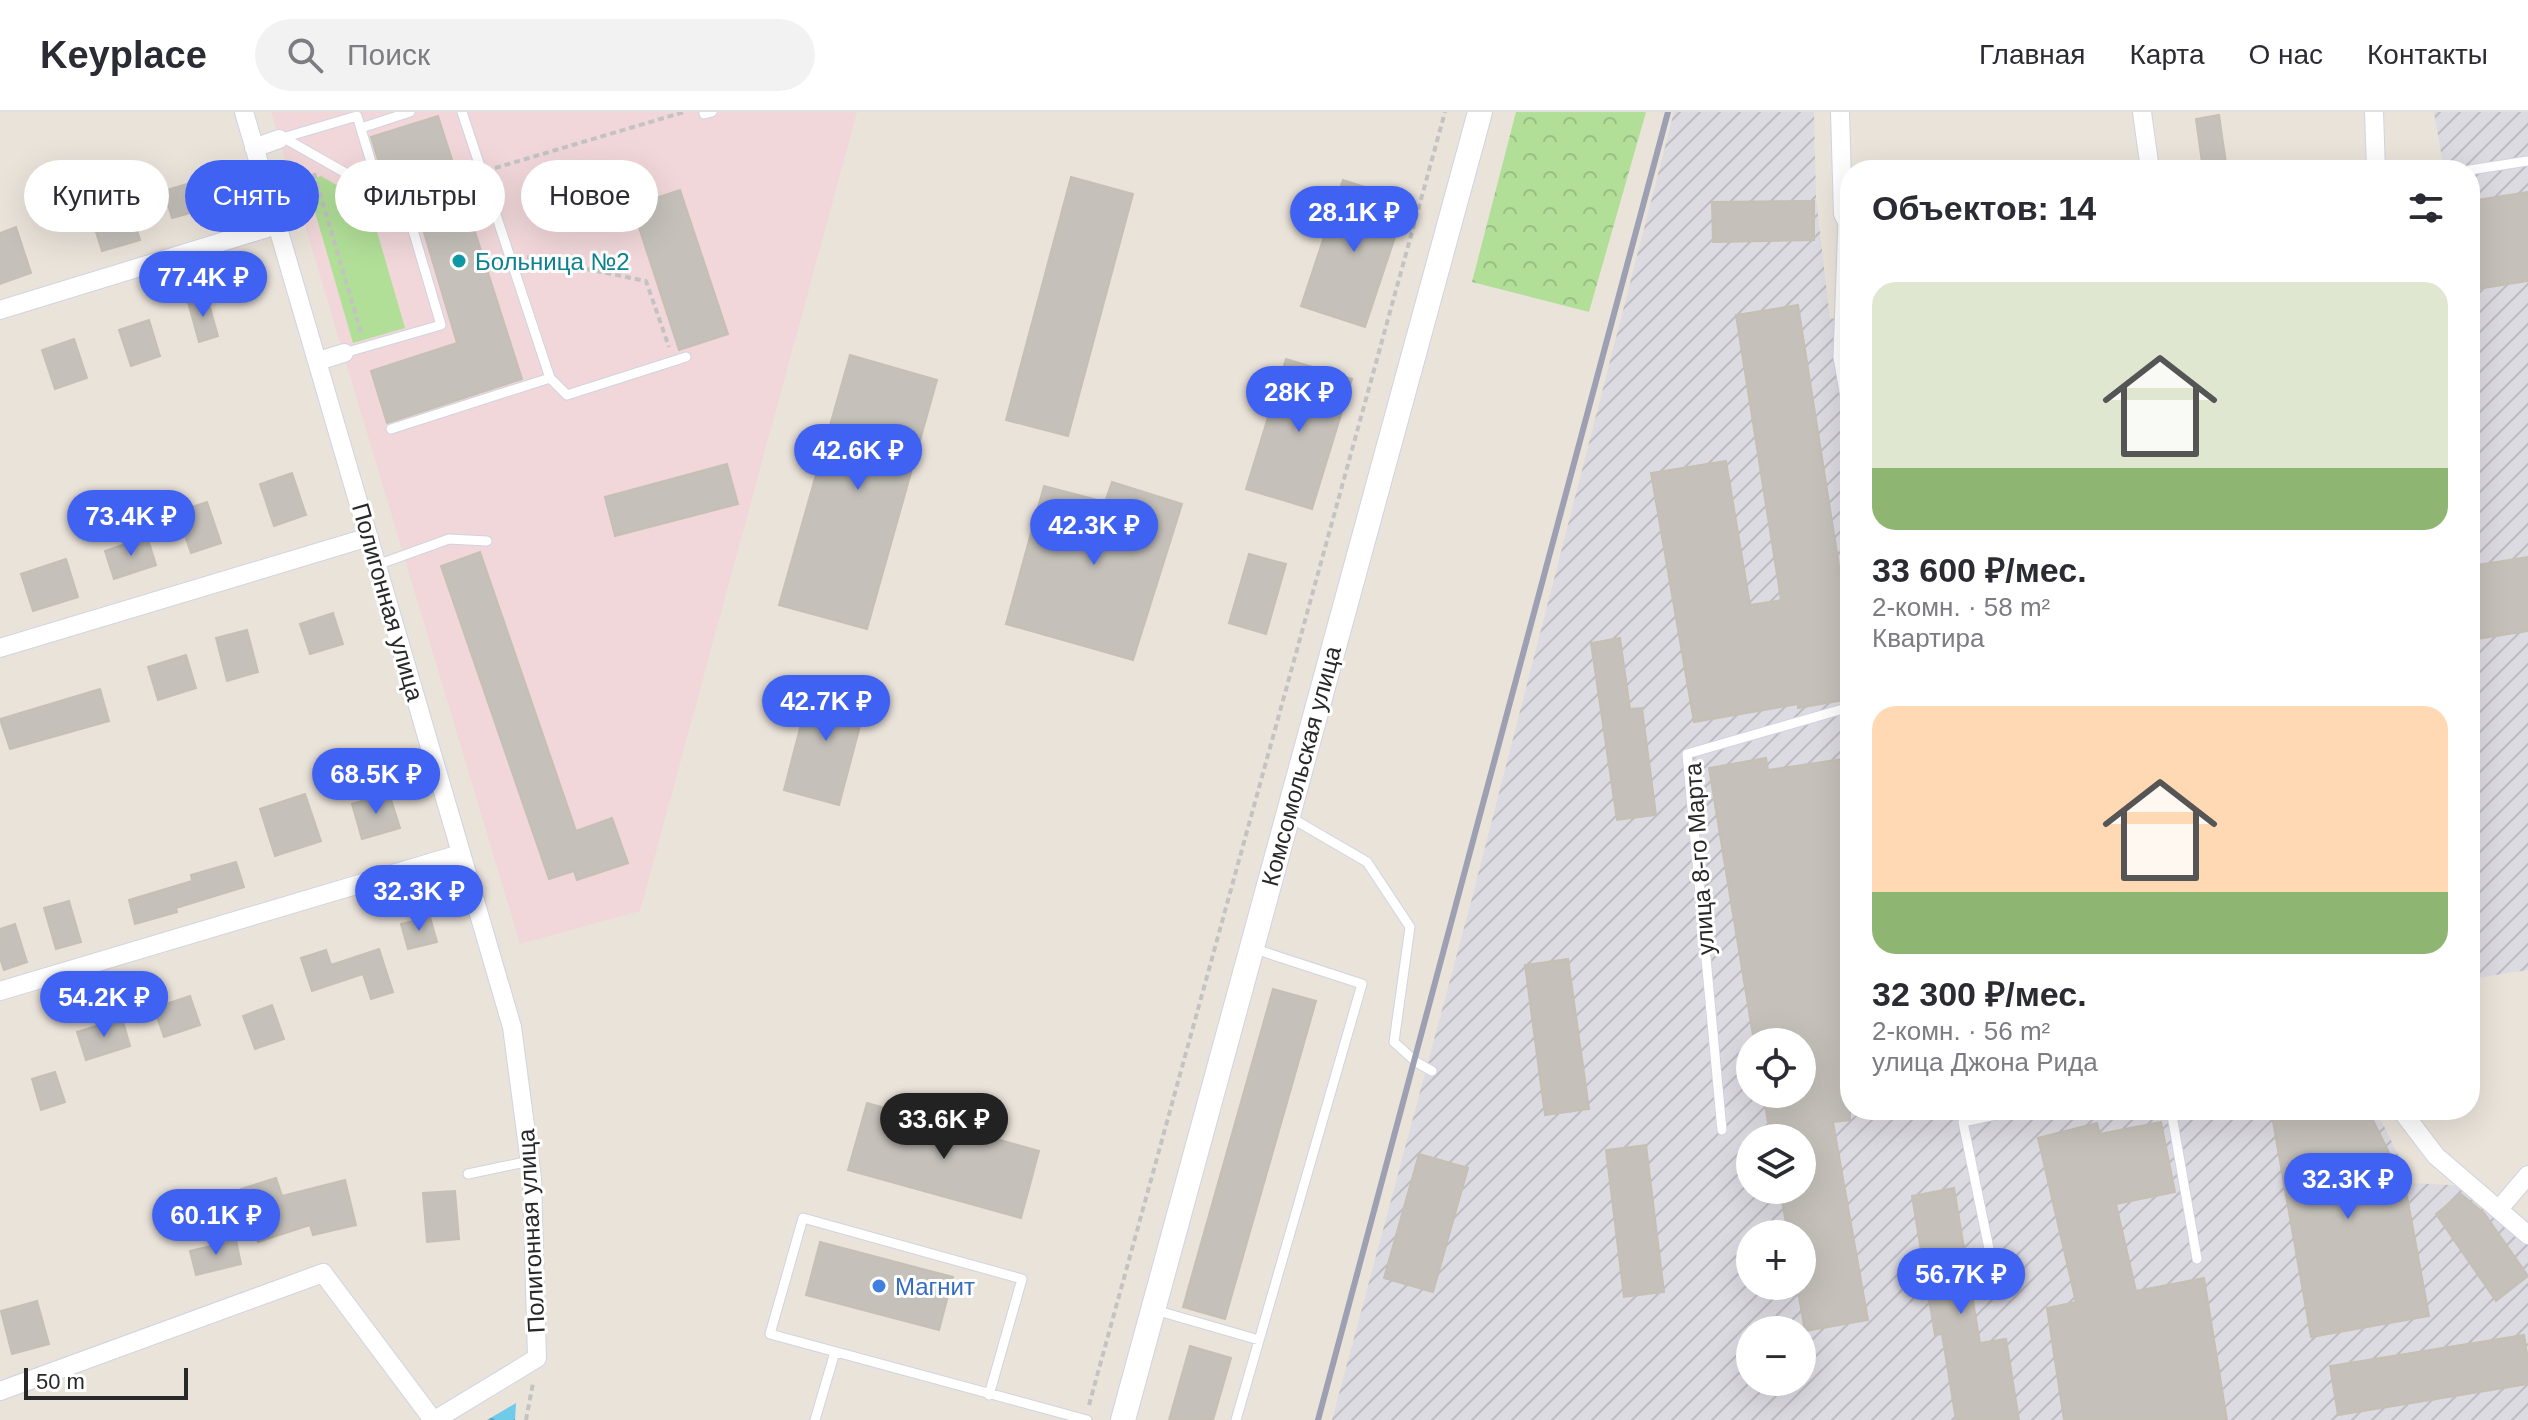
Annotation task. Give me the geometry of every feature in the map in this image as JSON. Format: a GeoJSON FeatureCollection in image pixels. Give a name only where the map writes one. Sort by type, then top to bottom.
{"type":"FeatureCollection","features":[{"type":"Feature","properties":{"kind":"street","name":"Полигонная улица"},"geometry":{"type":"LineString","coordinates":[[244,112],[258,160]]}},
{"type":"Feature","properties":{"kind":"street","name":"Комсомольская улица"},"geometry":{"type":"LineString","coordinates":[[1123,1420],[1480,112]]}},
{"type":"Feature","properties":{"kind":"street"},"geometry":{"type":"LineString","coordinates":[[1840,112],[1843,160]]}},
{"type":"Feature","properties":{"kind":"street"},"geometry":{"type":"LineString","coordinates":[[2142,112],[2149,160]]}},
{"type":"Feature","properties":{"kind":"street"},"geometry":{"type":"LineString","coordinates":[[2374,112],[2376,160]]}},
{"type":"Feature","properties":{"kind":"street"},"geometry":{"type":"LineString","coordinates":[[254,148],[282,138]]}},
{"type":"Feature","properties":{"kind":"street"},"geometry":{"type":"LineString","coordinates":[[0,310],[254,232]]}},
{"type":"Feature","properties":{"kind":"street","name":"Полигонная улица"},"geometry":{"type":"LineString","coordinates":[[0,1391],[323,1273],[434,1420],[537,1358],[530,1161],[512,1027],[279,232]]}},
{"type":"Feature","properties":{"kind":"street"},"geometry":{"type":"LineString","coordinates":[[318,361],[344,353]]}},
{"type":"Feature","properties":{"kind":"street"},"geometry":{"type":"LineString","coordinates":[[0,648],[369,537]]}},
{"type":"Feature","properties":{"kind":"street"},"geometry":{"type":"LineString","coordinates":[[0,991],[460,854]]}},
{"type":"Feature","properties":{"kind":"street"},"geometry":{"type":"LineString","coordinates":[[2409,1120],[2436,1156],[2528,1235]]}},
{"type":"Feature","properties":{"kind":"street"},"geometry":{"type":"LineString","coordinates":[[2499,1209],[2528,1175]]}},
{"type":"Feature","properties":{"kind":"lane"},"geometry":{"type":"LineString","coordinates":[[361,128],[410,112]]}},
{"type":"Feature","properties":{"kind":"lane"},"geometry":{"type":"LineString","coordinates":[[462,112],[478,160]]}},
{"type":"Feature","properties":{"kind":"lane"},"geometry":{"type":"LineString","coordinates":[[704,112],[712,112]]}},
{"type":"Feature","properties":{"kind":"lane"},"geometry":{"type":"LineString","coordinates":[[282,138],[357,116],[371,160]]}},
{"type":"Feature","properties":{"kind":"lane"},"geometry":{"type":"LineString","coordinates":[[282,138],[335,168]]}},
{"type":"Feature","properties":{"kind":"lane"},"geometry":{"type":"LineString","coordinates":[[2480,168],[2528,161]]}},
{"type":"Feature","properties":{"kind":"lane"},"geometry":{"type":"LineString","coordinates":[[344,353],[441,325],[414,232]]}},
{"type":"Feature","properties":{"kind":"lane"},"geometry":{"type":"LineString","coordinates":[[502,232],[550,378],[567,395],[686,357]]}},
{"type":"Feature","properties":{"kind":"lane"},"geometry":{"type":"LineString","coordinates":[[1840,323],[1840,368]]}},
{"type":"Feature","properties":{"kind":"lane"},"geometry":{"type":"LineString","coordinates":[[391,429],[550,378]]}},
{"type":"Feature","properties":{"kind":"lane"},"geometry":{"type":"LineString","coordinates":[[377,565],[449,539],[487,541]]}},
{"type":"Feature","properties":{"kind":"lane","name":"улица 8-го Марта"},"geometry":{"type":"LineString","coordinates":[[1722,1130],[1687,754],[1840,710]]}},
{"type":"Feature","properties":{"kind":"lane"},"geometry":{"type":"LineString","coordinates":[[1288,816],[1367,862],[1410,927],[1394,1042],[1416,1062],[1432,1071]]}},
{"type":"Feature","properties":{"kind":"lane"},"geometry":{"type":"LineString","coordinates":[[1236,1420],[1362,984],[1252,948]]}},
{"type":"Feature","properties":{"kind":"lane"},"geometry":{"type":"LineString","coordinates":[[1972,1120],[1963,1122],[1995,1278]]}},
{"type":"Feature","properties":{"kind":"lane"},"geometry":{"type":"LineString","coordinates":[[2173,1120],[2197,1259]]}},
{"type":"Feature","properties":{"kind":"lane"},"geometry":{"type":"LineString","coordinates":[[468,1174],[530,1161]]}},
{"type":"Feature","properties":{"kind":"lane"},"geometry":{"type":"LineString","coordinates":[[989,1395],[1022,1279],[803,1218],[770,1334],[989,1395],[1086,1420]]}},
{"type":"Feature","properties":{"kind":"lane"},"geometry":{"type":"LineString","coordinates":[[1153,1310],[1259,1340]]}},
{"type":"Feature","properties":{"kind":"lane"},"geometry":{"type":"LineString","coordinates":[[815,1420],[835,1352]]}},
{"type":"Feature","properties":{"kind":"path"},"geometry":{"type":"LineString","coordinates":[[505,165],[684,112]]}},
{"type":"Feature","properties":{"kind":"path"},"geometry":{"type":"LineString","coordinates":[[1086,1420],[1445,112]]}},
{"type":"Feature","properties":{"kind":"path"},"geometry":{"type":"LineString","coordinates":[[308,151],[365,347]]}},
{"type":"Feature","properties":{"kind":"path"},"geometry":{"type":"LineString","coordinates":[[509,254],[646,281],[673,361]]}},
{"type":"Feature","properties":{"kind":"path"},"geometry":{"type":"LineString","coordinates":[[526,1420],[537,1358]]}},
{"type":"Feature","properties":{"kind":"shaded area"},"geometry":{"type":"Polygon","coordinates":[[[271,112],[857,112],[640,911],[520,944],[307,232],[319,232],[319,160],[285,160],[271,112]]]}},
{"type":"Feature","properties":{"kind":"shaded area"},"geometry":{"type":"Polygon","coordinates":[[[1674,112],[1814,112],[1816,198],[1830,319],[1840,318],[1840,1120],[2381,1120],[2412,1183],[2468,1186],[2528,1245],[2528,1420],[1332,1420],[1472,898],[1674,112]]]}},
{"type":"Feature","properties":{"kind":"shaded area"},"geometry":{"type":"Polygon","coordinates":[[[2434,112],[2528,112],[2528,970],[2480,977],[2480,160],[2442,160],[2434,112]]]}},
{"type":"Feature","properties":{"kind":"green space"},"geometry":{"type":"Polygon","coordinates":[[[1516,112],[1646,112],[1589,312],[1472,282],[1516,112]]]}},
{"type":"Feature","properties":{"kind":"green space"},"geometry":{"type":"Polygon","coordinates":[[[319,177],[335,184],[335,232],[377,232],[405,328],[353,343],[319,226],[319,177]]]}},
{"type":"Feature","properties":{"kind":"water"},"geometry":{"type":"Polygon","coordinates":[[[516,1403],[515,1420],[487,1420],[516,1403]]]}},
{"type":"Feature","properties":{"kind":"building"},"geometry":{"type":"Polygon","coordinates":[[[2219,115],[2226,160],[2202,160],[2196,119],[2219,115]]]}},
{"type":"Feature","properties":{"kind":"building","name":"Больница №2"},"geometry":{"type":"Polygon","coordinates":[[[438,116],[452,160],[378,160],[371,137],[438,116]]]}},
{"type":"Feature","properties":{"kind":"building"},"geometry":{"type":"Polygon","coordinates":[[[1071,177],[1133,194],[1068,436],[1006,420],[1071,177]]]}},
{"type":"Feature","properties":{"kind":"building"},"geometry":{"type":"Polygon","coordinates":[[[1343,180],[1407,201],[1365,327],[1301,306],[1343,180]]]}},
{"type":"Feature","properties":{"kind":"building"},"geometry":{"type":"Polygon","coordinates":[[[185,185],[185,214],[172,218],[169,189],[185,185]]]}},
{"type":"Feature","properties":{"kind":"building"},"geometry":{"type":"Polygon","coordinates":[[[680,190],[728,334],[679,350],[640,232],[658,232],[658,197],[680,190]]]}},
{"type":"Feature","properties":{"kind":"building"},"geometry":{"type":"Polygon","coordinates":[[[2528,192],[2528,281],[2480,288],[2480,199],[2528,192]]]}},
{"type":"Feature","properties":{"kind":"building"},"geometry":{"type":"Polygon","coordinates":[[[1814,201],[1814,240],[1713,242],[1712,202],[1814,201]]]}},
{"type":"Feature","properties":{"kind":"building"},"geometry":{"type":"Polygon","coordinates":[[[16,227],[31,273],[0,284],[0,233],[16,227]]]}},
{"type":"Feature","properties":{"kind":"building"},"geometry":{"type":"Polygon","coordinates":[[[96,232],[138,232],[140,240],[102,251],[96,232]]]}},
{"type":"Feature","properties":{"kind":"building","name":"Больница №2"},"geometry":{"type":"Polygon","coordinates":[[[424,232],[475,232],[522,379],[387,423],[371,371],[457,343],[424,232]]]}},
{"type":"Feature","properties":{"kind":"building"},"geometry":{"type":"Polygon","coordinates":[[[207,297],[218,336],[199,342],[188,302],[207,297]]]}},
{"type":"Feature","properties":{"kind":"building"},"geometry":{"type":"Polygon","coordinates":[[[1798,305],[1840,572],[1840,701],[1798,708],[1798,704],[1694,722],[1651,473],[1726,461],[1750,605],[1781,600],[1736,315],[1798,305]]]}},
{"type":"Feature","properties":{"kind":"building"},"geometry":{"type":"Polygon","coordinates":[[[149,320],[160,356],[131,366],[119,330],[149,320]]]}},
{"type":"Feature","properties":{"kind":"building"},"geometry":{"type":"Polygon","coordinates":[[[74,339],[87,378],[55,389],[42,350],[74,339]]]}},
{"type":"Feature","properties":{"kind":"building"},"geometry":{"type":"Polygon","coordinates":[[[850,355],[937,380],[867,629],[779,605],[850,355]]]}},
{"type":"Feature","properties":{"kind":"building"},"geometry":{"type":"Polygon","coordinates":[[[1286,359],[1352,379],[1312,509],[1246,489],[1286,359]]]}},
{"type":"Feature","properties":{"kind":"building"},"geometry":{"type":"Polygon","coordinates":[[[727,464],[738,504],[615,536],[605,497],[727,464]]]}},
{"type":"Feature","properties":{"kind":"building"},"geometry":{"type":"Polygon","coordinates":[[[292,473],[306,515],[274,526],[260,484],[292,473]]]}},
{"type":"Feature","properties":{"kind":"building"},"geometry":{"type":"Polygon","coordinates":[[[1112,482],[1182,504],[1133,660],[1006,624],[1044,486],[1105,502],[1112,482]]]}},
{"type":"Feature","properties":{"kind":"building"},"geometry":{"type":"Polygon","coordinates":[[[207,502],[221,543],[191,553],[177,512],[207,502]]]}},
{"type":"Feature","properties":{"kind":"building"},"geometry":{"type":"Polygon","coordinates":[[[147,536],[156,565],[114,579],[105,551],[147,536]]]}},
{"type":"Feature","properties":{"kind":"building"},"geometry":{"type":"Polygon","coordinates":[[[480,552],[576,831],[612,818],[628,863],[577,880],[574,871],[549,879],[441,566],[480,552]]]}},
{"type":"Feature","properties":{"kind":"building"},"geometry":{"type":"Polygon","coordinates":[[[1249,554],[1286,564],[1266,634],[1229,623],[1249,554]]]}},
{"type":"Feature","properties":{"kind":"building"},"geometry":{"type":"Polygon","coordinates":[[[2528,557],[2528,631],[2480,638],[2480,564],[2528,557]]]}},
{"type":"Feature","properties":{"kind":"building"},"geometry":{"type":"Polygon","coordinates":[[[66,559],[78,597],[33,611],[21,574],[66,559]]]}},
{"type":"Feature","properties":{"kind":"building"},"geometry":{"type":"Polygon","coordinates":[[[333,613],[343,644],[310,654],[300,624],[333,613]]]}},
{"type":"Feature","properties":{"kind":"building"},"geometry":{"type":"Polygon","coordinates":[[[247,630],[258,672],[227,681],[216,638],[247,630]]]}},
{"type":"Feature","properties":{"kind":"building"},"geometry":{"type":"Polygon","coordinates":[[[1620,638],[1630,709],[1642,708],[1656,815],[1617,820],[1591,643],[1620,638]]]}},
{"type":"Feature","properties":{"kind":"building"},"geometry":{"type":"Polygon","coordinates":[[[186,655],[196,688],[158,700],[148,667],[186,655]]]}},
{"type":"Feature","properties":{"kind":"building"},"geometry":{"type":"Polygon","coordinates":[[[812,682],[868,696],[839,805],[784,790],[812,682]]]}},
{"type":"Feature","properties":{"kind":"building"},"geometry":{"type":"Polygon","coordinates":[[[100,689],[109,721],[10,749],[0,719],[100,689]]]}},
{"type":"Feature","properties":{"kind":"building"},"geometry":{"type":"Polygon","coordinates":[[[1766,758],[1768,770],[1840,759],[1840,1120],[1850,1120],[1833,1122],[1868,1320],[1816,1329],[1816,1316],[1802,1316],[1799,1300],[1816,1300],[1816,1220],[1785,1220],[1783,1204],[1816,1204],[1816,1124],[1768,1124],[1766,1108],[1816,1108],[1816,1028],[1752,1028],[1709,768],[1766,758]]]}},
{"type":"Feature","properties":{"kind":"building"},"geometry":{"type":"Polygon","coordinates":[[[389,793],[400,828],[362,839],[352,804],[389,793]]]}},
{"type":"Feature","properties":{"kind":"building"},"geometry":{"type":"Polygon","coordinates":[[[305,794],[321,841],[275,856],[260,809],[305,794]]]}},
{"type":"Feature","properties":{"kind":"building"},"geometry":{"type":"Polygon","coordinates":[[[236,862],[244,887],[135,924],[129,900],[192,881],[191,875],[236,862]]]}},
{"type":"Feature","properties":{"kind":"building"},"geometry":{"type":"Polygon","coordinates":[[[69,901],[81,942],[56,949],[44,908],[69,901]]]}},
{"type":"Feature","properties":{"kind":"building"},"geometry":{"type":"Polygon","coordinates":[[[430,917],[437,942],[408,949],[401,924],[430,917]]]}},
{"type":"Feature","properties":{"kind":"building"},"geometry":{"type":"Polygon","coordinates":[[[15,924],[27,962],[4,970],[0,958],[0,929],[15,924]]]}},
{"type":"Feature","properties":{"kind":"building"},"geometry":{"type":"Polygon","coordinates":[[[379,949],[393,992],[371,999],[363,974],[312,991],[301,958],[326,950],[331,965],[379,949]]]}},
{"type":"Feature","properties":{"kind":"building"},"geometry":{"type":"Polygon","coordinates":[[[1568,959],[1589,1109],[1545,1115],[1525,965],[1568,959]]]}},
{"type":"Feature","properties":{"kind":"building"},"geometry":{"type":"Polygon","coordinates":[[[1273,989],[1316,1001],[1225,1319],[1183,1307],[1273,989]]]}},
{"type":"Feature","properties":{"kind":"building"},"geometry":{"type":"Polygon","coordinates":[[[190,996],[200,1025],[164,1037],[154,1008],[190,996]]]}},
{"type":"Feature","properties":{"kind":"building"},"geometry":{"type":"Polygon","coordinates":[[[272,1005],[284,1039],[255,1049],[243,1016],[272,1005]]]}},
{"type":"Feature","properties":{"kind":"building"},"geometry":{"type":"Polygon","coordinates":[[[122,1018],[130,1046],[86,1060],[77,1032],[122,1018]]]}},
{"type":"Feature","properties":{"kind":"building"},"geometry":{"type":"Polygon","coordinates":[[[55,1072],[65,1102],[41,1110],[32,1079],[55,1072]]]}},
{"type":"Feature","properties":{"kind":"building"},"geometry":{"type":"Polygon","coordinates":[[[867,1103],[1039,1151],[1021,1218],[848,1170],[867,1103]]]}},
{"type":"Feature","properties":{"kind":"building"},"geometry":{"type":"Polygon","coordinates":[[[2273,1120],[2373,1120],[2405,1185],[2429,1316],[2311,1337],[2273,1120]]]}},
{"type":"Feature","properties":{"kind":"building"},"geometry":{"type":"Polygon","coordinates":[[[2161,1122],[2175,1192],[2116,1204],[2136,1291],[2204,1278],[2227,1420],[2064,1420],[2047,1308],[2076,1302],[2038,1138],[2097,1123],[2100,1134],[2161,1122]]]}},
{"type":"Feature","properties":{"kind":"building"},"geometry":{"type":"Polygon","coordinates":[[[1646,1145],[1664,1292],[1624,1297],[1606,1150],[1646,1145]]]}},
{"type":"Feature","properties":{"kind":"building"},"geometry":{"type":"Polygon","coordinates":[[[1419,1154],[1468,1168],[1433,1292],[1384,1278],[1419,1154]]]}},
{"type":"Feature","properties":{"kind":"building"},"geometry":{"type":"Polygon","coordinates":[[[276,1178],[282,1196],[345,1180],[356,1225],[313,1235],[310,1225],[258,1242],[241,1189],[276,1178]]]}},
{"type":"Feature","properties":{"kind":"building"},"geometry":{"type":"Polygon","coordinates":[[[1954,1188],[1980,1343],[2006,1339],[2019,1420],[1956,1420],[1942,1334],[1935,1335],[1912,1196],[1954,1188]]]}},
{"type":"Feature","properties":{"kind":"building"},"geometry":{"type":"Polygon","coordinates":[[[455,1191],[459,1239],[427,1242],[423,1193],[455,1191]]]}},
{"type":"Feature","properties":{"kind":"building"},"geometry":{"type":"Polygon","coordinates":[[[2461,1194],[2484,1213],[2528,1276],[2496,1301],[2436,1214],[2461,1194]]]}},
{"type":"Feature","properties":{"kind":"building"},"geometry":{"type":"Polygon","coordinates":[[[236,1240],[241,1264],[196,1275],[190,1251],[236,1240]]]}},
{"type":"Feature","properties":{"kind":"building","name":"Магнит"},"geometry":{"type":"Polygon","coordinates":[[[820,1242],[953,1277],[939,1330],[806,1295],[820,1242]]]}},
{"type":"Feature","properties":{"kind":"building"},"geometry":{"type":"Polygon","coordinates":[[[37,1301],[49,1344],[12,1354],[1,1311],[37,1301]]]}},
{"type":"Feature","properties":{"kind":"building"},"geometry":{"type":"Polygon","coordinates":[[[2524,1335],[2528,1384],[2338,1415],[2330,1366],[2524,1335]]]}},
{"type":"Feature","properties":{"kind":"building"},"geometry":{"type":"Polygon","coordinates":[[[1190,1346],[1231,1358],[1213,1420],[1169,1420],[1190,1346]]]}},
{"type":"Feature","properties":{"kind":"railway"},"geometry":{"type":"LineString","coordinates":[[1318,1420],[1668,112]]}},
{"type":"Feature","properties":{"kind":"place","name":"Больница №2"},"geometry":{"type":"Point","coordinates":[459,261]}},
{"type":"Feature","properties":{"kind":"place","name":"Магнит"},"geometry":{"type":"Point","coordinates":[879,1286]}}]}
